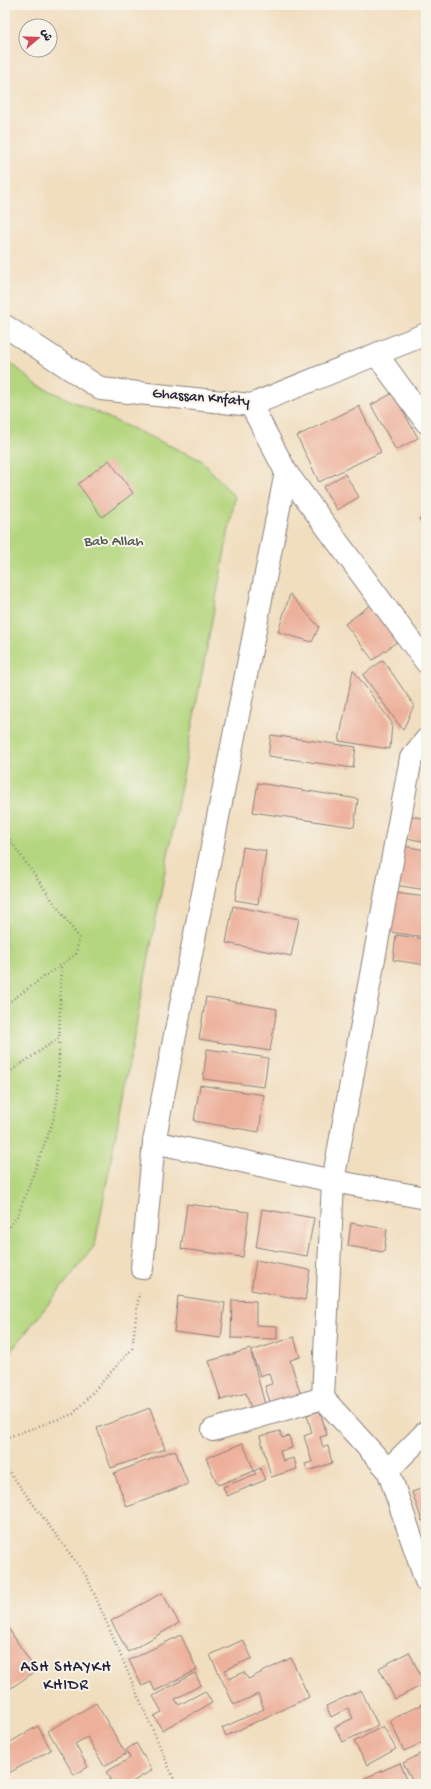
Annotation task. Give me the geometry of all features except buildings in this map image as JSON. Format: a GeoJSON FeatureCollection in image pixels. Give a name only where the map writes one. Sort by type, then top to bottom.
{"type":"FeatureCollection","features":[{"type":"Feature","properties":{"kind":"street","name":"Ghassan Knfaty"},"geometry":{"type":"LineString","coordinates":[[5,326],[101,389],[251,405],[426,334]]}},
{"type":"Feature","properties":{"kind":"street"},"geometry":{"type":"LineString","coordinates":[[377,355],[426,422]]}},
{"type":"Feature","properties":{"kind":"street"},"geometry":{"type":"LineString","coordinates":[[251,405],[286,472],[426,662]]}},
{"type":"Feature","properties":{"kind":"street"},"geometry":{"type":"LineString","coordinates":[[142,1268],[154,1142],[286,472]]}},
{"type":"Feature","properties":{"kind":"street"},"geometry":{"type":"LineString","coordinates":[[426,740],[410,758],[333,1181],[323,1398],[388,1470],[426,1581]]}},
{"type":"Feature","properties":{"kind":"street"},"geometry":{"type":"LineString","coordinates":[[154,1142],[333,1181],[426,1198]]}},
{"type":"Feature","properties":{"kind":"street"},"geometry":{"type":"LineString","coordinates":[[213,1430],[323,1398]]}},
{"type":"Feature","properties":{"kind":"street"},"geometry":{"type":"LineString","coordinates":[[388,1470],[426,1432]]}},
{"type":"Feature","properties":{"kind":"path"},"geometry":{"type":"LineString","coordinates":[[5,833],[79,938],[76,954],[5,1005]]}},
{"type":"Feature","properties":{"kind":"path"},"geometry":{"type":"LineString","coordinates":[[5,1233],[18,1215],[53,1121],[58,1096],[61,965]]}},
{"type":"Feature","properties":{"kind":"path"},"geometry":{"type":"LineString","coordinates":[[5,1075],[60,1038]]}},
{"type":"Feature","properties":{"kind":"path"},"geometry":{"type":"LineString","coordinates":[[5,1438],[73,1414],[132,1349],[142,1268]]}},
{"type":"Feature","properties":{"kind":"path"},"geometry":{"type":"LineString","coordinates":[[5,1466],[88,1577],[176,1784]]}},
{"type":"Feature","properties":{"kind":"green space","name":"Bab Allah"},"geometry":{"type":"Polygon","coordinates":[[[5,358],[37,385],[201,460],[235,497],[95,1245],[5,1359],[5,358]]]}},
{"type":"Feature","properties":{"kind":"district","name":"ASH SHAYKH KHIDR"},"geometry":{"type":"Point","coordinates":[66,1677]}}]}
